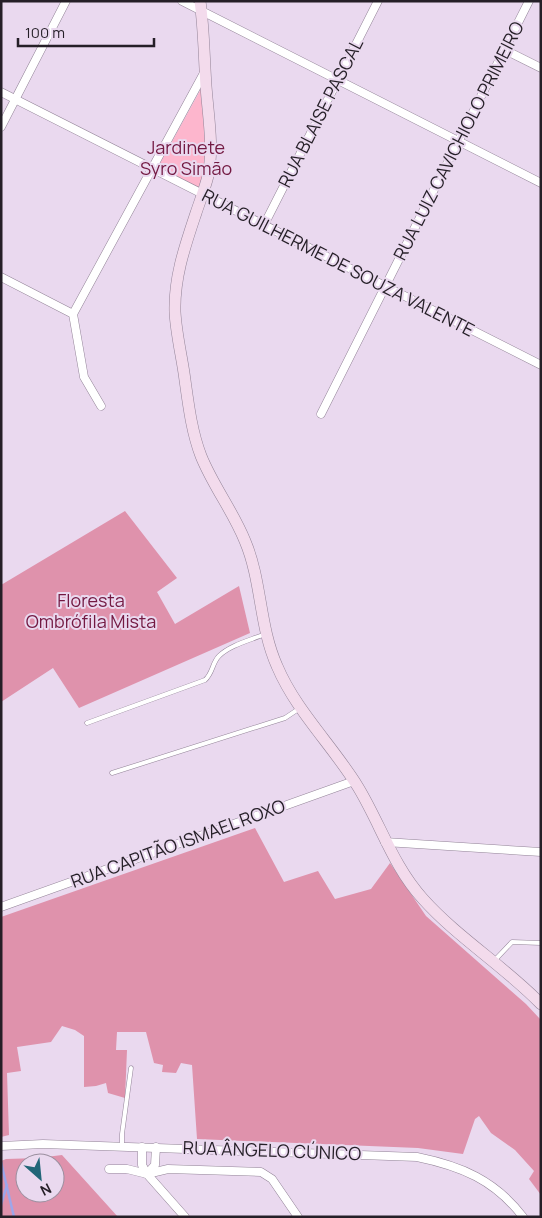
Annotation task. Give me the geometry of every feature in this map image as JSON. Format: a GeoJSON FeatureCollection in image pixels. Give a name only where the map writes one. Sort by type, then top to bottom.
{"type":"FeatureCollection","features":[{"type":"Feature","properties":{"kind":"main road"},"geometry":{"type":"LineString","coordinates":[[201,6],[210,153],[208,177],[178,272],[175,299],[177,330],[196,440],[207,470],[246,542],[253,565],[265,634],[283,681],[354,781],[403,875],[424,901],[498,957],[541,1004]]}},
{"type":"Feature","properties":{"kind":"street"},"geometry":{"type":"LineString","coordinates":[[1,127],[66,1]]}},
{"type":"Feature","properties":{"kind":"street"},"geometry":{"type":"LineString","coordinates":[[182,1],[201,6],[338,80],[541,183]]}},
{"type":"Feature","properties":{"kind":"street","name":"RUA BLAISE PASCAL"},"geometry":{"type":"LineString","coordinates":[[264,225],[378,1]]}},
{"type":"Feature","properties":{"kind":"street","name":"RUA LUIZ CAVICHIOLO PRIMEIRO"},"geometry":{"type":"LineString","coordinates":[[321,414],[529,1]]}},
{"type":"Feature","properties":{"kind":"street"},"geometry":{"type":"LineString","coordinates":[[505,50],[541,68]]}},
{"type":"Feature","properties":{"kind":"street"},"geometry":{"type":"LineString","coordinates":[[100,406],[84,378],[74,314],[205,72]]}},
{"type":"Feature","properties":{"kind":"street","name":"RUA GUILHERME DE SOUZA VALENTE"},"geometry":{"type":"LineString","coordinates":[[1,92],[541,365]]}},
{"type":"Feature","properties":{"kind":"street"},"geometry":{"type":"LineString","coordinates":[[1,277],[74,314]]}},
{"type":"Feature","properties":{"kind":"street","name":"RUA CAPITÃO ISMAEL ROXO"},"geometry":{"type":"LineString","coordinates":[[1,907],[354,781]]}},
{"type":"Feature","properties":{"kind":"street"},"geometry":{"type":"LineString","coordinates":[[385,842],[541,852]]}},
{"type":"Feature","properties":{"kind":"street","name":"RUA ÂNGELO CÚNICO"},"geometry":{"type":"LineString","coordinates":[[1,1146],[25,1144],[122,1146],[417,1157],[464,1170],[483,1179],[513,1204],[523,1217]]}},
{"type":"Feature","properties":{"kind":"street"},"geometry":{"type":"LineString","coordinates":[[142,1147],[142,1164],[147,1174],[185,1217]]}},
{"type":"Feature","properties":{"kind":"street"},"geometry":{"type":"LineString","coordinates":[[147,1174],[155,1165],[156,1147]]}},
{"type":"Feature","properties":{"kind":"street"},"geometry":{"type":"LineString","coordinates":[[108,1169],[127,1169],[147,1174],[168,1170],[261,1172],[272,1179],[298,1217]]}},
{"type":"Feature","properties":{"kind":"lane"},"geometry":{"type":"LineString","coordinates":[[87,723],[205,680],[220,656],[265,634]]}},
{"type":"Feature","properties":{"kind":"lane"},"geometry":{"type":"LineString","coordinates":[[112,773],[285,718],[301,708]]}},
{"type":"Feature","properties":{"kind":"lane"},"geometry":{"type":"LineString","coordinates":[[498,957],[512,942],[541,943]]}},
{"type":"Feature","properties":{"kind":"lane"},"geometry":{"type":"LineString","coordinates":[[122,1146],[131,1068]]}},
{"type":"Feature","properties":{"kind":"green space","name":"Jardinete Syro Simão"},"geometry":{"type":"Polygon","coordinates":[[[202,87],[206,154],[200,189],[158,167],[202,87]]]}},
{"type":"Feature","properties":{"kind":"green space","name":"Floresta Ombrófila Mista"},"geometry":{"type":"Polygon","coordinates":[[[125,511],[177,578],[157,592],[175,624],[239,586],[250,633],[79,708],[53,668],[1,702],[1,585],[125,511]]]}},
{"type":"Feature","properties":{"kind":"green space"},"geometry":{"type":"Polygon","coordinates":[[[255,828],[284,882],[318,871],[335,899],[371,889],[390,863],[426,916],[526,1004],[541,1020],[541,1195],[529,1179],[534,1171],[515,1150],[491,1133],[479,1116],[475,1119],[463,1154],[418,1148],[197,1139],[192,1065],[181,1063],[176,1073],[162,1072],[163,1065],[154,1063],[146,1032],[117,1032],[116,1050],[127,1050],[125,1098],[108,1093],[106,1083],[84,1087],[84,1036],[75,1030],[62,1026],[51,1042],[17,1047],[21,1071],[7,1073],[9,1135],[1,1137],[1,917],[255,828]]]}},
{"type":"Feature","properties":{"kind":"green space"},"geometry":{"type":"Polygon","coordinates":[[[65,1158],[118,1217],[1,1217],[1,1161],[15,1159],[15,1203],[65,1203],[65,1158]]]}},
{"type":"Feature","properties":{"kind":"waterway"},"geometry":{"type":"LineString","coordinates":[[1,1162],[14,1217]]}},
{"type":"Feature","properties":{"kind":"waterway"},"geometry":{"type":"LineString","coordinates":[[1,1205],[7,1185]]}}]}
